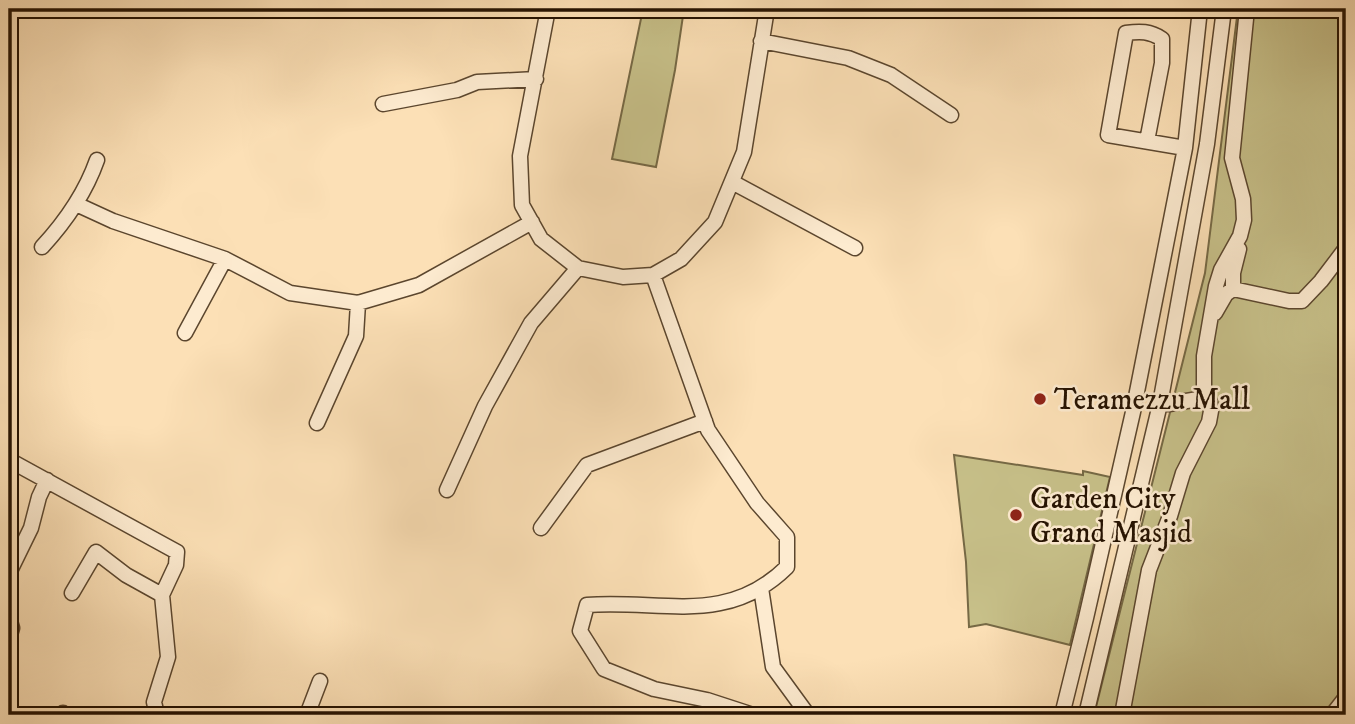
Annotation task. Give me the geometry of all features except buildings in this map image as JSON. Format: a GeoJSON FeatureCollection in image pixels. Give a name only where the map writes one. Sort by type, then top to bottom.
{"type":"FeatureCollection","features":[{"type":"Feature","properties":{"kind":"street"},"geometry":{"type":"LineString","coordinates":[[548,9],[520,156],[522,205],[541,239],[578,268],[623,277],[653,275],[681,259],[715,222],[744,152],[767,9]]}},
{"type":"Feature","properties":{"kind":"street"},"geometry":{"type":"LineString","coordinates":[[1062,715],[1130,425],[1185,148],[1200,9]]}},
{"type":"Feature","properties":{"kind":"street"},"geometry":{"type":"LineString","coordinates":[[1086,715],[1160,404],[1207,144],[1224,9]]}},
{"type":"Feature","properties":{"kind":"street"},"geometry":{"type":"LineString","coordinates":[[1204,398],[1204,356],[1213,301],[1221,270],[1238,241],[1244,220],[1243,199],[1232,158],[1232,139],[1247,9]]}},
{"type":"Feature","properties":{"kind":"street"},"geometry":{"type":"LineString","coordinates":[[1147,141],[1162,63],[1162,39],[1155,34],[1141,31],[1126,33],[1108,135],[1185,148]]}},
{"type":"Feature","properties":{"kind":"street"},"geometry":{"type":"LineString","coordinates":[[761,41],[848,58],[891,75],[951,115]]}},
{"type":"Feature","properties":{"kind":"street"},"geometry":{"type":"LineString","coordinates":[[1195,58],[1218,58]]}},
{"type":"Feature","properties":{"kind":"street"},"geometry":{"type":"LineString","coordinates":[[383,104],[457,90],[477,82],[536,79]]}},
{"type":"Feature","properties":{"kind":"street"},"geometry":{"type":"LineString","coordinates":[[42,247],[76,204],[97,160]]}},
{"type":"Feature","properties":{"kind":"street"},"geometry":{"type":"LineString","coordinates":[[732,182],[855,248]]}},
{"type":"Feature","properties":{"kind":"street"},"geometry":{"type":"LineString","coordinates":[[76,204],[113,220],[225,259],[290,293],[358,303],[419,285],[532,222]]}},
{"type":"Feature","properties":{"kind":"street"},"geometry":{"type":"LineString","coordinates":[[1237,289],[1233,273],[1238,256],[1238,241]]}},
{"type":"Feature","properties":{"kind":"street"},"geometry":{"type":"LineString","coordinates":[[1212,316],[1226,294],[1237,289],[1289,301],[1302,300],[1321,281],[1346,248]]}},
{"type":"Feature","properties":{"kind":"street"},"geometry":{"type":"LineString","coordinates":[[185,333],[225,259]]}},
{"type":"Feature","properties":{"kind":"street"},"geometry":{"type":"LineString","coordinates":[[447,490],[485,405],[531,323],[578,268]]}},
{"type":"Feature","properties":{"kind":"street"},"geometry":{"type":"LineString","coordinates":[[653,275],[708,430],[757,503],[787,537],[787,567],[770,583],[744,596],[698,608],[619,602],[587,605],[580,631],[604,669],[654,690],[707,700],[753,715]]}},
{"type":"Feature","properties":{"kind":"street"},"geometry":{"type":"LineString","coordinates":[[317,423],[356,336],[358,303]]}},
{"type":"Feature","properties":{"kind":"street"},"geometry":{"type":"LineString","coordinates":[[1122,715],[1149,570],[1183,473],[1209,422],[1210,402],[1204,398],[1160,404]]}},
{"type":"Feature","properties":{"kind":"street"},"geometry":{"type":"LineString","coordinates":[[541,528],[587,465],[705,421]]}},
{"type":"Feature","properties":{"kind":"street"},"geometry":{"type":"LineString","coordinates":[[9,460],[177,552],[176,565],[162,595],[168,657],[154,702],[158,715]]}},
{"type":"Feature","properties":{"kind":"street"},"geometry":{"type":"LineString","coordinates":[[9,573],[31,528],[39,497],[47,480]]}},
{"type":"Feature","properties":{"kind":"street"},"geometry":{"type":"LineString","coordinates":[[72,593],[96,552],[127,575],[162,595]]}},
{"type":"Feature","properties":{"kind":"street"},"geometry":{"type":"LineString","coordinates":[[761,588],[773,667],[808,715]]}},
{"type":"Feature","properties":{"kind":"street"},"geometry":{"type":"LineString","coordinates":[[9,618],[12,628],[9,638]]}},
{"type":"Feature","properties":{"kind":"street"},"geometry":{"type":"LineString","coordinates":[[307,715],[320,681]]}},
{"type":"Feature","properties":{"kind":"street"},"geometry":{"type":"LineString","coordinates":[[1332,715],[1346,697]]}},
{"type":"Feature","properties":{"kind":"shaded area"},"geometry":{"type":"Polygon","coordinates":[[[643,9],[684,9],[656,167],[612,159],[643,9]]]}},
{"type":"Feature","properties":{"kind":"shaded area"},"geometry":{"type":"Polygon","coordinates":[[[1238,9],[1346,9],[1346,715],[1094,715],[1205,273],[1238,9]]]}},
{"type":"Feature","properties":{"kind":"shaded area"},"geometry":{"type":"Polygon","coordinates":[[[954,455],[1083,475],[1083,471],[1110,477],[1070,645],[986,624],[969,627],[966,562],[954,455]]]}},
{"type":"Feature","properties":{"kind":"place","name":"Teramezzu Mall"},"geometry":{"type":"Point","coordinates":[1040,399]}},
{"type":"Feature","properties":{"kind":"place","name":"Garden City Grand Masjid"},"geometry":{"type":"Point","coordinates":[1016,515]}}]}
